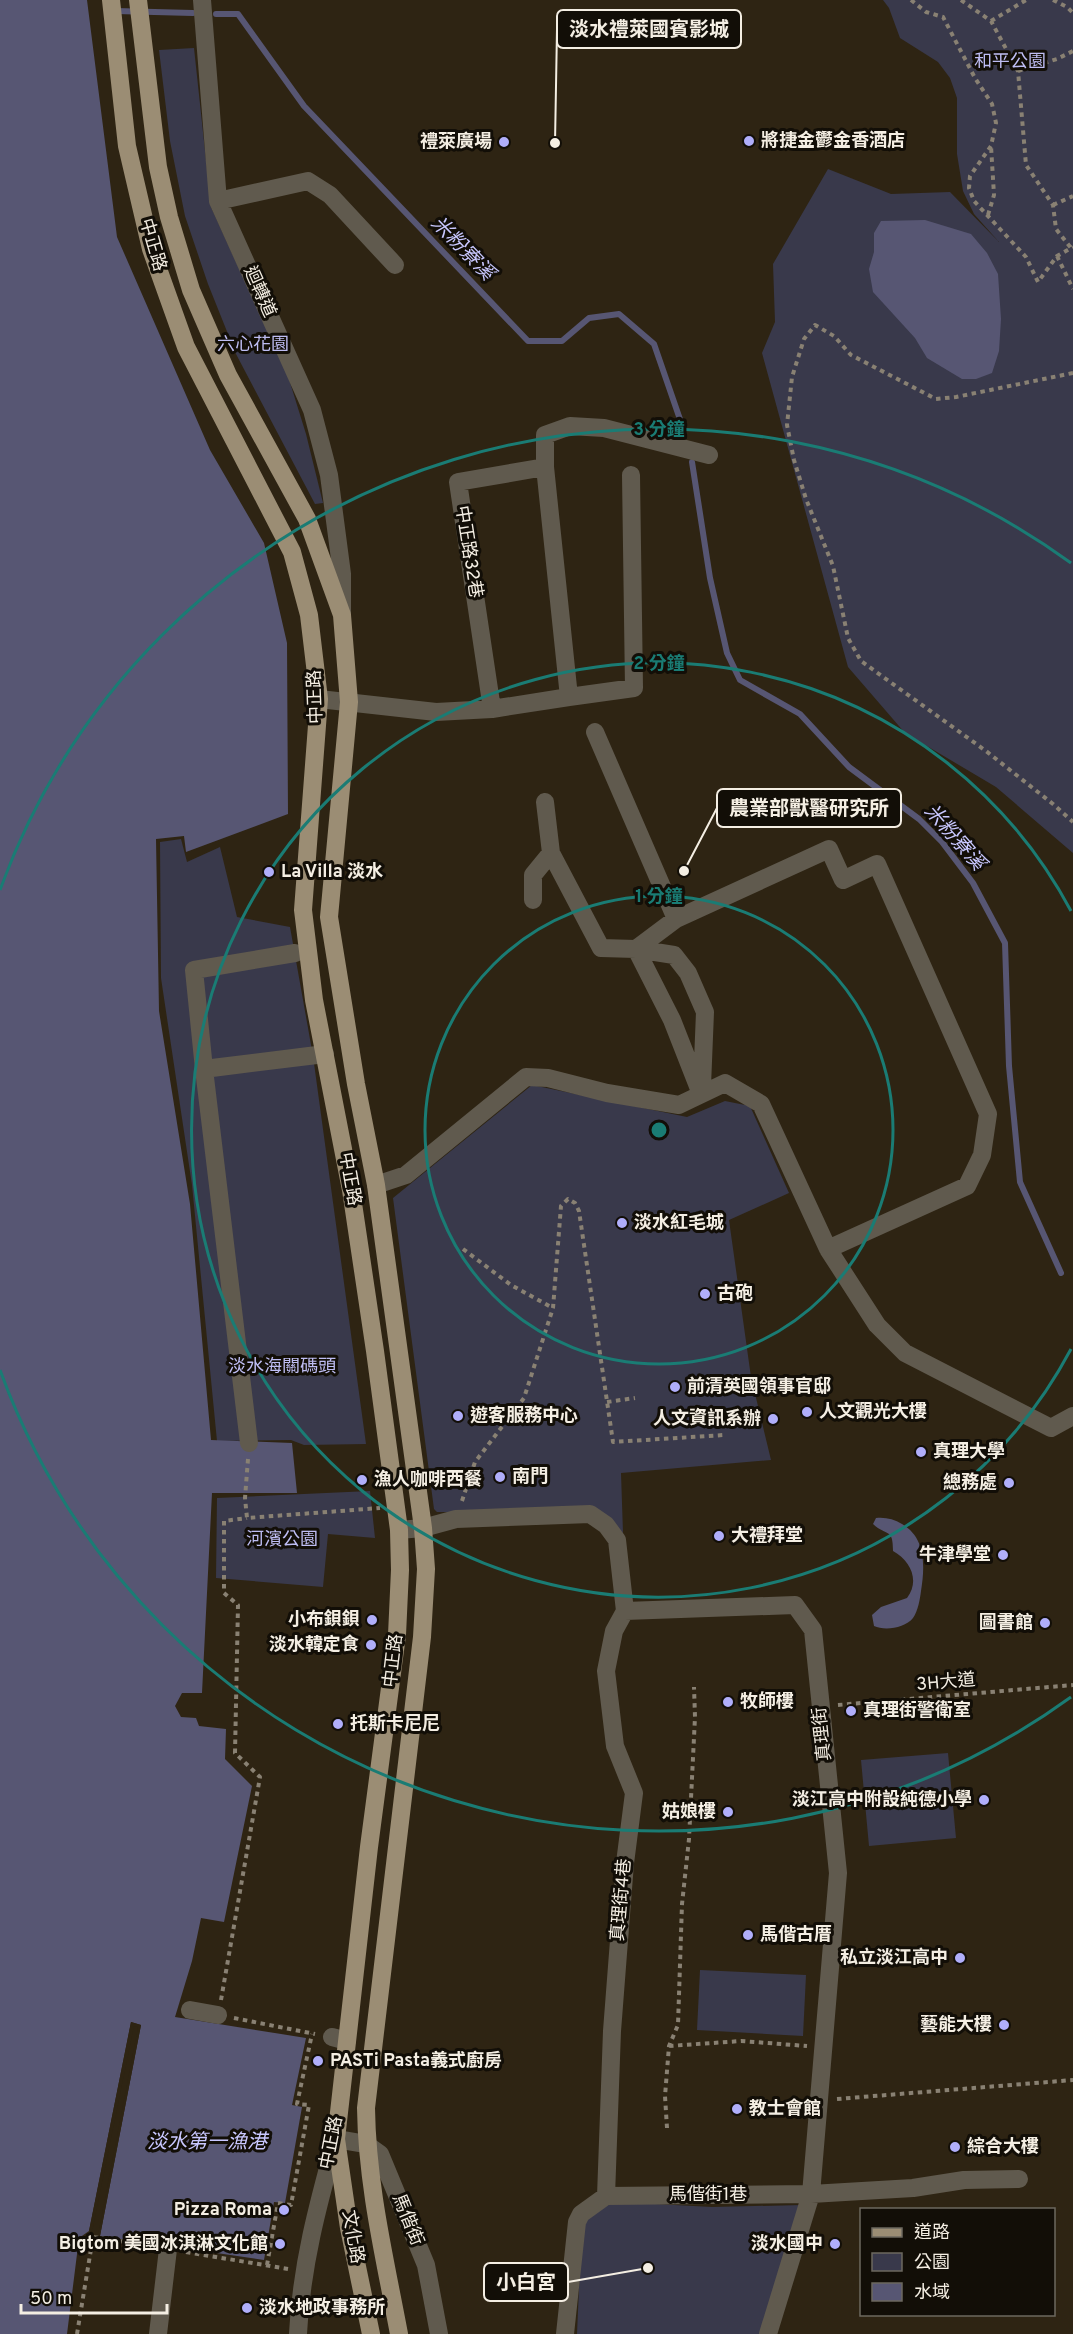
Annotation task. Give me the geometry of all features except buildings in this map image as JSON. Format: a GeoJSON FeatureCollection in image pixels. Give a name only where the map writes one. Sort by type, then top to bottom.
{"type":"FeatureCollection","features":[{"type":"Feature","properties":{"kind":"main road","name":"中正路"},"geometry":{"type":"LineString","coordinates":[[111,0],[127,146],[151,249],[186,347],[292,552],[309,615],[319,699],[303,910],[314,1000],[351,1190],[399,1530],[400,1570],[397,1635],[369,1847],[339,2039],[336,2139]]}},
{"type":"Feature","properties":{"kind":"main road","name":"中正路"},"geometry":{"type":"LineString","coordinates":[[138,0],[158,168],[191,290],[228,375],[307,519],[342,615],[349,702],[330,917],[356,1084],[376,1185],[423,1528],[426,1569],[422,1637],[366,2109],[366,2144]]}},
{"type":"Feature","properties":{"kind":"main road","name":"文化路"},"geometry":{"type":"LineString","coordinates":[[336,2139],[349,2228],[371,2334]]}},
{"type":"Feature","properties":{"kind":"main road","name":"文化路"},"geometry":{"type":"LineString","coordinates":[[366,2144],[374,2204],[399,2334]]}},
{"type":"Feature","properties":{"kind":"street","name":"迴轉道"},"geometry":{"type":"LineString","coordinates":[[202,0],[218,201],[312,410],[329,475],[342,574],[342,615]]}},
{"type":"Feature","properties":{"kind":"street"},"geometry":{"type":"LineString","coordinates":[[218,201],[308,180],[330,195],[395,265]]}},
{"type":"Feature","properties":{"kind":"street"},"geometry":{"type":"LineString","coordinates":[[569,697],[545,467],[545,435],[570,426],[604,428],[709,455]]}},
{"type":"Feature","properties":{"kind":"street","name":"中正路32巷"},"geometry":{"type":"LineString","coordinates":[[492,709],[458,482],[545,467]]}},
{"type":"Feature","properties":{"kind":"street"},"geometry":{"type":"LineString","coordinates":[[319,699],[436,712],[492,709],[634,688],[631,475]]}},
{"type":"Feature","properties":{"kind":"street"},"geometry":{"type":"LineString","coordinates":[[595,732],[676,919]]}},
{"type":"Feature","properties":{"kind":"street"},"geometry":{"type":"LineString","coordinates":[[545,802],[551,853],[601,948],[674,955],[692,983],[705,1012],[701,1094]]}},
{"type":"Feature","properties":{"kind":"street"},"geometry":{"type":"LineString","coordinates":[[636,950],[676,919],[829,849],[843,880],[878,864],[988,1114],[982,1155],[967,1186],[828,1250]]}},
{"type":"Feature","properties":{"kind":"street"},"geometry":{"type":"LineString","coordinates":[[533,900],[533,875],[551,853]]}},
{"type":"Feature","properties":{"kind":"street"},"geometry":{"type":"LineString","coordinates":[[636,950],[672,1020],[701,1094]]}},
{"type":"Feature","properties":{"kind":"street"},"geometry":{"type":"LineString","coordinates":[[249,1443],[194,970],[296,953]]}},
{"type":"Feature","properties":{"kind":"street"},"geometry":{"type":"LineString","coordinates":[[204,1070],[325,1054]]}},
{"type":"Feature","properties":{"kind":"street"},"geometry":{"type":"LineString","coordinates":[[376,1185],[406,1175],[526,1077],[548,1078],[607,1093],[679,1105],[725,1083],[761,1104],[828,1250],[877,1326],[905,1353],[1051,1428],[1073,1416]]}},
{"type":"Feature","properties":{"kind":"street"},"geometry":{"type":"LineString","coordinates":[[399,1530],[423,1528],[456,1519],[590,1514],[606,1525],[617,1540],[625,1611]]}},
{"type":"Feature","properties":{"kind":"street","name":"真理街"},"geometry":{"type":"LineString","coordinates":[[625,1611],[795,1605],[813,1630],[838,1873],[811,2194],[768,2334]]}},
{"type":"Feature","properties":{"kind":"street","name":"真理街4巷"},"geometry":{"type":"LineString","coordinates":[[606,2196],[612,2031],[625,1863],[633,1793],[615,1746],[606,1671],[614,1631],[625,1611]]}},
{"type":"Feature","properties":{"kind":"street"},"geometry":{"type":"LineString","coordinates":[[190,2010],[218,2015]]}},
{"type":"Feature","properties":{"kind":"street"},"geometry":{"type":"LineString","coordinates":[[336,2139],[366,2144]]}},
{"type":"Feature","properties":{"kind":"street","name":"中正路"},"geometry":{"type":"LineString","coordinates":[[297,2334],[299,2297],[308,2248],[336,2139]]}},
{"type":"Feature","properties":{"kind":"street","name":"馬偕街"},"geometry":{"type":"LineString","coordinates":[[366,2144],[380,2154],[426,2265],[439,2334]]}},
{"type":"Feature","properties":{"kind":"street","name":"馬偕街1巷"},"geometry":{"type":"LineString","coordinates":[[606,2196],[811,2194],[913,2188],[964,2180],[1019,2179]]}},
{"type":"Feature","properties":{"kind":"street"},"geometry":{"type":"LineString","coordinates":[[564,2334],[577,2222],[581,2214],[606,2196]]}},
{"type":"Feature","properties":{"kind":"street"},"geometry":{"type":"LineString","coordinates":[[158,2334],[168,2249]]}},
{"type":"Feature","properties":{"kind":"path"},"geometry":{"type":"LineString","coordinates":[[911,0],[926,12],[943,17],[970,69],[992,104],[996,123],[991,146],[994,195],[988,216]]}},
{"type":"Feature","properties":{"kind":"path"},"geometry":{"type":"LineString","coordinates":[[962,0],[991,21],[1018,71],[1026,165],[1053,205],[1056,229],[1072,247],[1057,256],[1038,282],[1026,257],[974,201],[969,188],[970,176],[991,146]]}},
{"type":"Feature","properties":{"kind":"path"},"geometry":{"type":"LineString","coordinates":[[991,21],[1026,0]]}},
{"type":"Feature","properties":{"kind":"path"},"geometry":{"type":"LineString","coordinates":[[1053,0],[1073,13]]}},
{"type":"Feature","properties":{"kind":"path"},"geometry":{"type":"LineString","coordinates":[[1018,71],[1057,59],[1073,51]]}},
{"type":"Feature","properties":{"kind":"path"},"geometry":{"type":"LineString","coordinates":[[1053,205],[1073,196]]}},
{"type":"Feature","properties":{"kind":"path"},"geometry":{"type":"LineString","coordinates":[[1057,256],[1073,289]]}},
{"type":"Feature","properties":{"kind":"path"},"geometry":{"type":"LineString","coordinates":[[1073,373],[936,399],[851,355],[834,336],[814,325],[804,339],[792,377],[787,425],[794,460],[806,499],[833,567],[848,638],[861,661],[986,751],[1073,822]]}},
{"type":"Feature","properties":{"kind":"path"},"geometry":{"type":"LineString","coordinates":[[456,1519],[475,1462],[524,1398],[553,1308],[561,1206],[568,1199],[575,1203],[579,1211],[613,1442],[724,1435]]}},
{"type":"Feature","properties":{"kind":"path"},"geometry":{"type":"LineString","coordinates":[[463,1249],[511,1285],[553,1308]]}},
{"type":"Feature","properties":{"kind":"path"},"geometry":{"type":"LineString","coordinates":[[607,1402],[635,1398]]}},
{"type":"Feature","properties":{"kind":"path"},"geometry":{"type":"LineString","coordinates":[[247,1518],[249,1443]]}},
{"type":"Feature","properties":{"kind":"path"},"geometry":{"type":"LineString","coordinates":[[339,2039],[218,2015],[260,1777],[235,1754],[238,1605],[224,1593],[224,1521],[378,1509]]}},
{"type":"Feature","properties":{"kind":"path","name":"3H大道"},"geometry":{"type":"LineString","coordinates":[[820,1706],[1073,1685]]}},
{"type":"Feature","properties":{"kind":"path"},"geometry":{"type":"LineString","coordinates":[[666,2128],[665,2096],[669,2046],[678,2025],[682,1904],[689,1839],[695,1717],[694,1687]]}},
{"type":"Feature","properties":{"kind":"path"},"geometry":{"type":"LineString","coordinates":[[267,2265],[278,2203],[291,2205],[309,2105],[297,2104],[312,2034]]}},
{"type":"Feature","properties":{"kind":"path"},"geometry":{"type":"LineString","coordinates":[[669,2046],[741,2042],[809,2046]]}},
{"type":"Feature","properties":{"kind":"path"},"geometry":{"type":"LineString","coordinates":[[837,2099],[1073,2080]]}},
{"type":"Feature","properties":{"kind":"green space","name":"和平公園"},"geometry":{"type":"Polygon","coordinates":[[[883,0],[1073,0],[1073,853],[996,787],[905,733],[848,667],[762,353],[775,322],[773,264],[828,169],[891,194],[950,192],[999,242],[974,214],[963,191],[957,154],[957,98],[950,78],[938,62],[900,38],[889,8],[883,0]]]}},
{"type":"Feature","properties":{"kind":"green space","name":"六心花園"},"geometry":{"type":"Polygon","coordinates":[[[194,48],[211,207],[288,376],[306,434],[323,503],[315,504],[236,354],[208,284],[185,216],[170,141],[159,50],[194,48]]]}},
{"type":"Feature","properties":{"kind":"green space","name":"淡水海關碼頭"},"geometry":{"type":"Polygon","coordinates":[[[181,839],[187,862],[220,847],[237,917],[290,927],[313,1056],[366,1444],[304,1445],[291,1440],[217,1441],[192,1185],[161,978],[160,842],[181,839]]]}},
{"type":"Feature","properties":{"kind":"green space"},"geometry":{"type":"Polygon","coordinates":[[[532,1085],[687,1117],[725,1101],[750,1106],[789,1193],[729,1220],[751,1377],[771,1460],[621,1473],[623,1533],[596,1512],[437,1512],[434,1509],[393,1198],[532,1085]]]}},
{"type":"Feature","properties":{"kind":"green space","name":"河濱公園"},"geometry":{"type":"Polygon","coordinates":[[[370,1491],[375,1538],[328,1534],[323,1587],[216,1578],[217,1498],[370,1491]]]}},
{"type":"Feature","properties":{"kind":"green space"},"geometry":{"type":"Polygon","coordinates":[[[948,1753],[956,1838],[869,1846],[861,1760],[948,1753]]]}},
{"type":"Feature","properties":{"kind":"green space"},"geometry":{"type":"Polygon","coordinates":[[[700,1970],[806,1975],[803,2036],[697,2030],[700,1970]]]}},
{"type":"Feature","properties":{"kind":"green space"},"geometry":{"type":"Polygon","coordinates":[[[618,2202],[712,2207],[804,2205],[765,2334],[577,2334],[582,2219],[599,2208],[618,2202]]]}},
{"type":"Feature","properties":{"kind":"water","name":"淡水第一漁港"},"geometry":{"type":"Polygon","coordinates":[[[0,0],[87,0],[117,237],[210,450],[264,543],[287,643],[288,814],[186,852],[184,836],[156,839],[159,1011],[190,1204],[211,1440],[292,1443],[297,1493],[212,1493],[202,1693],[182,1693],[175,1706],[181,1717],[196,1718],[199,1726],[226,1729],[225,1759],[252,1786],[224,1922],[201,1918],[192,1961],[175,2017],[306,2038],[292,2105],[302,2107],[285,2203],[274,2202],[264,2260],[100,2236],[141,2025],[131,2022],[89,2231],[79,2238],[67,2334],[0,2334],[0,0]]]}},
{"type":"Feature","properties":{"kind":"water"},"geometry":{"type":"Polygon","coordinates":[[[925,220],[971,234],[987,253],[998,274],[1001,319],[999,351],[992,373],[976,379],[962,379],[927,358],[915,338],[873,292],[869,269],[874,252],[874,233],[881,221],[925,220]]]}},
{"type":"Feature","properties":{"kind":"water"},"geometry":{"type":"Polygon","coordinates":[[[876,1518],[893,1520],[910,1530],[916,1537],[922,1553],[922,1582],[916,1612],[913,1618],[895,1628],[874,1626],[872,1615],[881,1607],[907,1598],[913,1585],[912,1572],[905,1560],[893,1551],[890,1535],[873,1524],[876,1518]]]}},
{"type":"Feature","properties":{"kind":"pier"},"geometry":{"type":"Polygon","coordinates":[[[131,2022],[141,2025],[100,2236],[98,2235],[138,2027],[134,2026],[92,2232],[89,2231],[131,2022]]]}},
{"type":"Feature","properties":{"kind":"waterway","name":"米粉寮溪"},"geometry":{"type":"LineString","coordinates":[[116,11],[193,13]]}},
{"type":"Feature","properties":{"kind":"waterway","name":"米粉寮溪"},"geometry":{"type":"LineString","coordinates":[[216,14],[238,14],[304,106],[528,341],[562,341],[589,318],[619,314],[654,344],[683,428]]}},
{"type":"Feature","properties":{"kind":"waterway","name":"米粉寮溪"},"geometry":{"type":"LineString","coordinates":[[692,462],[710,578],[727,653],[740,680],[800,714],[849,767],[919,819],[942,842],[973,883],[1005,943],[1009,1066],[1020,1182],[1061,1273]]}},
{"type":"Feature","properties":{"kind":"place","name":"將捷金鬱金香酒店"},"geometry":{"type":"Point","coordinates":[749,141]}},
{"type":"Feature","properties":{"kind":"place","name":"禮萊廣場"},"geometry":{"type":"Point","coordinates":[504,142]}},
{"type":"Feature","properties":{"kind":"place","name":"淡水禮萊國賓影城"},"geometry":{"type":"Point","coordinates":[555,143]}},
{"type":"Feature","properties":{"kind":"place","name":"農業部獸醫研究所"},"geometry":{"type":"Point","coordinates":[684,871]}},
{"type":"Feature","properties":{"kind":"place","name":"La Villa 淡水"},"geometry":{"type":"Point","coordinates":[269,872]}},
{"type":"Feature","properties":{"kind":"place","name":"淡水紅毛城"},"geometry":{"type":"Point","coordinates":[622,1223]}},
{"type":"Feature","properties":{"kind":"place","name":"古砲"},"geometry":{"type":"Point","coordinates":[705,1294]}},
{"type":"Feature","properties":{"kind":"place","name":"前清英國領事官邸"},"geometry":{"type":"Point","coordinates":[675,1387]}},
{"type":"Feature","properties":{"kind":"place","name":"人文觀光大樓"},"geometry":{"type":"Point","coordinates":[807,1412]}},
{"type":"Feature","properties":{"kind":"place","name":"遊客服務中心"},"geometry":{"type":"Point","coordinates":[458,1416]}},
{"type":"Feature","properties":{"kind":"place","name":"人文資訊系辦"},"geometry":{"type":"Point","coordinates":[773,1419]}},
{"type":"Feature","properties":{"kind":"place","name":"真理大學"},"geometry":{"type":"Point","coordinates":[921,1452]}},
{"type":"Feature","properties":{"kind":"place","name":"南門"},"geometry":{"type":"Point","coordinates":[500,1477]}},
{"type":"Feature","properties":{"kind":"place","name":"漁人咖啡西餐"},"geometry":{"type":"Point","coordinates":[362,1480]}},
{"type":"Feature","properties":{"kind":"place","name":"總務處"},"geometry":{"type":"Point","coordinates":[1009,1483]}},
{"type":"Feature","properties":{"kind":"place","name":"大禮拜堂"},"geometry":{"type":"Point","coordinates":[719,1536]}},
{"type":"Feature","properties":{"kind":"place","name":"牛津學堂"},"geometry":{"type":"Point","coordinates":[1003,1555]}},
{"type":"Feature","properties":{"kind":"place","name":"小布鋇鋇"},"geometry":{"type":"Point","coordinates":[372,1620]}},
{"type":"Feature","properties":{"kind":"place","name":"圖書館"},"geometry":{"type":"Point","coordinates":[1045,1623]}},
{"type":"Feature","properties":{"kind":"place","name":"淡水韓定食"},"geometry":{"type":"Point","coordinates":[371,1645]}},
{"type":"Feature","properties":{"kind":"place","name":"牧師樓"},"geometry":{"type":"Point","coordinates":[728,1702]}},
{"type":"Feature","properties":{"kind":"place","name":"真理街警衛室"},"geometry":{"type":"Point","coordinates":[851,1711]}},
{"type":"Feature","properties":{"kind":"place","name":"托斯卡尼尼"},"geometry":{"type":"Point","coordinates":[338,1724]}},
{"type":"Feature","properties":{"kind":"place","name":"淡江高中附設純德小學"},"geometry":{"type":"Point","coordinates":[984,1800]}},
{"type":"Feature","properties":{"kind":"place","name":"姑娘樓"},"geometry":{"type":"Point","coordinates":[728,1812]}},
{"type":"Feature","properties":{"kind":"place","name":"馬偕古厝"},"geometry":{"type":"Point","coordinates":[748,1935]}},
{"type":"Feature","properties":{"kind":"place","name":"私立淡江高中"},"geometry":{"type":"Point","coordinates":[960,1958]}},
{"type":"Feature","properties":{"kind":"place","name":"藝能大樓"},"geometry":{"type":"Point","coordinates":[1004,2025]}},
{"type":"Feature","properties":{"kind":"place","name":"PASTi Pasta義式廚房"},"geometry":{"type":"Point","coordinates":[318,2061]}},
{"type":"Feature","properties":{"kind":"place","name":"教士會館"},"geometry":{"type":"Point","coordinates":[737,2109]}},
{"type":"Feature","properties":{"kind":"place","name":"綜合大樓"},"geometry":{"type":"Point","coordinates":[955,2147]}},
{"type":"Feature","properties":{"kind":"place","name":"Pizza Roma"},"geometry":{"type":"Point","coordinates":[284,2210]}},
{"type":"Feature","properties":{"kind":"place","name":"Bigtom 美國冰淇淋文化館"},"geometry":{"type":"Point","coordinates":[280,2244]}},
{"type":"Feature","properties":{"kind":"place","name":"淡水國中"},"geometry":{"type":"Point","coordinates":[835,2244]}},
{"type":"Feature","properties":{"kind":"place","name":"小白宮"},"geometry":{"type":"Point","coordinates":[648,2268]}},
{"type":"Feature","properties":{"kind":"place","name":"淡水地政事務所"},"geometry":{"type":"Point","coordinates":[247,2308]}}]}
